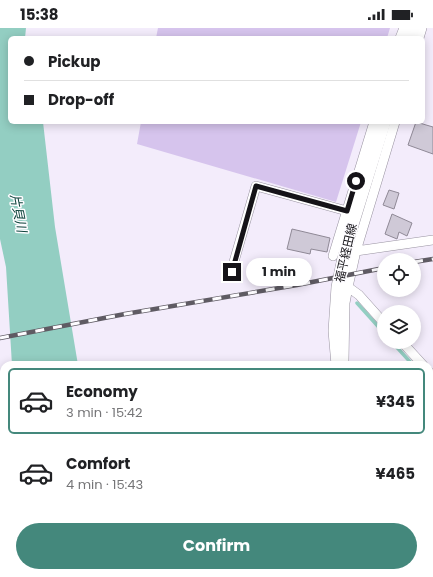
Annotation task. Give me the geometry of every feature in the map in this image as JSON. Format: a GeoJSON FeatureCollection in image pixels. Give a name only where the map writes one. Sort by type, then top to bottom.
{"type":"FeatureCollection","features":[{"type":"Feature","properties":{"kind":"main road","name":"福平経田線"},"geometry":{"type":"LineString","coordinates":[[341,361],[335,332],[338,288],[349,234],[383,124]]}},
{"type":"Feature","properties":{"kind":"street"},"geometry":{"type":"LineString","coordinates":[[333,256],[373,124]]}},
{"type":"Feature","properties":{"kind":"street"},"geometry":{"type":"LineString","coordinates":[[341,361],[345,303],[356,251],[394,124]]}},
{"type":"Feature","properties":{"kind":"street"},"geometry":{"type":"LineString","coordinates":[[232,272],[256,186],[347,211]]}},
{"type":"Feature","properties":{"kind":"street"},"geometry":{"type":"LineString","coordinates":[[356,251],[433,240]]}},
{"type":"Feature","properties":{"kind":"street"},"geometry":{"type":"LineString","coordinates":[[348,287],[359,295],[377,315]]}},
{"type":"Feature","properties":{"kind":"street"},"geometry":{"type":"LineString","coordinates":[[408,349],[419,361]]}},
{"type":"Feature","properties":{"kind":"shaded area"},"geometry":{"type":"Polygon","coordinates":[[[158,28],[390,28],[388,36],[156,36],[158,28]]]}},
{"type":"Feature","properties":{"kind":"shaded area"},"geometry":{"type":"Polygon","coordinates":[[[141,124],[360,124],[336,202],[137,144],[141,124]]]}},
{"type":"Feature","properties":{"kind":"water","name":"片貝川"},"geometry":{"type":"Polygon","coordinates":[[[0,28],[26,28],[25,36],[8,36],[8,124],[43,124],[55,227],[77,361],[12,361],[6,267],[0,239],[0,28]]]}},
{"type":"Feature","properties":{"kind":"building"},"geometry":{"type":"Polygon","coordinates":[[[415,124],[423,124],[433,127],[433,154],[408,145],[415,124]]]}},
{"type":"Feature","properties":{"kind":"building"},"geometry":{"type":"Polygon","coordinates":[[[389,190],[399,193],[394,209],[383,205],[389,190]]]}},
{"type":"Feature","properties":{"kind":"building"},"geometry":{"type":"Polygon","coordinates":[[[392,214],[412,223],[407,236],[399,232],[397,239],[385,234],[392,214]]]}},
{"type":"Feature","properties":{"kind":"building"},"geometry":{"type":"Polygon","coordinates":[[[292,229],[330,238],[327,252],[311,249],[310,254],[287,249],[292,229]]]}},
{"type":"Feature","properties":{"kind":"waterway"},"geometry":{"type":"LineString","coordinates":[[357,303],[377,325]]}},
{"type":"Feature","properties":{"kind":"waterway"},"geometry":{"type":"LineString","coordinates":[[398,349],[409,361]]}},
{"type":"Feature","properties":{"kind":"railway"},"geometry":{"type":"LineString","coordinates":[[421,261],[433,259]]}},
{"type":"Feature","properties":{"kind":"railway"},"geometry":{"type":"LineString","coordinates":[[0,338],[125,314],[297,285],[377,269]]}},
{"type":"Feature","properties":{"kind":"route"},"geometry":{"type":"LineString","coordinates":[[232,272],[256,186],[347,211],[356,181]]}}]}
